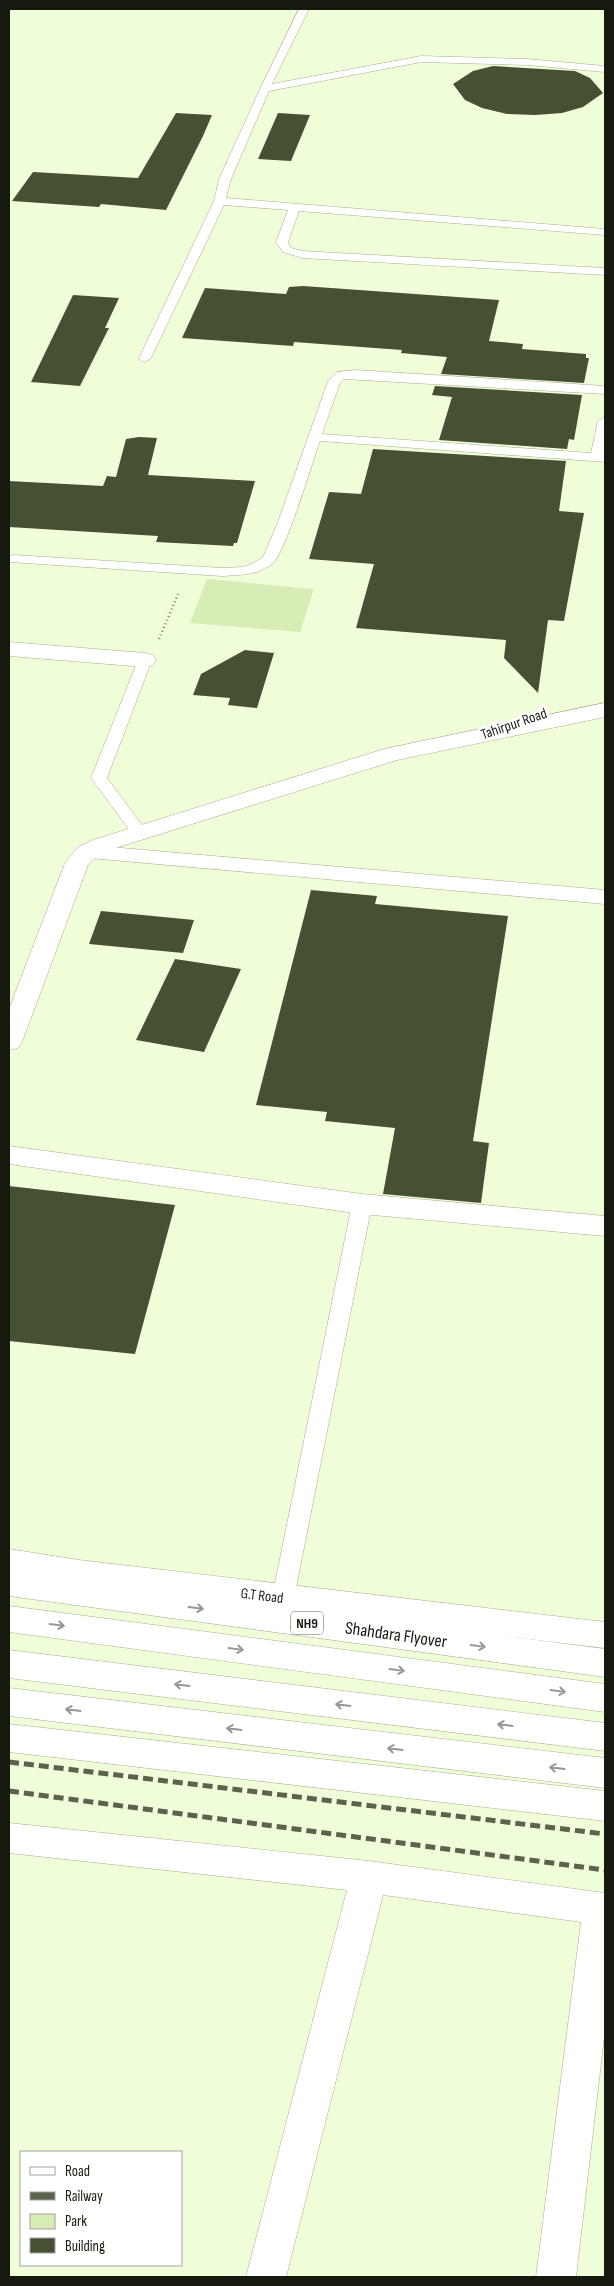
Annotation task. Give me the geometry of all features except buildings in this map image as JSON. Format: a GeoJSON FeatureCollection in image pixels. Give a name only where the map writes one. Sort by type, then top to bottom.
{"type":"FeatureCollection","features":[{"type":"Feature","properties":{"kind":"main road"},"geometry":{"type":"LineString","coordinates":[[9,650],[145,660]]}},
{"type":"Feature","properties":{"kind":"main road","name":"Tahirpur Road"},"geometry":{"type":"LineString","coordinates":[[469,740],[605,692]]}},
{"type":"Feature","properties":{"kind":"main road","name":"Tahirpur Road"},"geometry":{"type":"LineString","coordinates":[[469,740],[605,710]]}},
{"type":"Feature","properties":{"kind":"main road"},"geometry":{"type":"LineString","coordinates":[[9,1042],[77,863],[87,852],[139,832],[392,754],[469,740]]}},
{"type":"Feature","properties":{"kind":"main road"},"geometry":{"type":"LineString","coordinates":[[87,852],[605,896]]}},
{"type":"Feature","properties":{"kind":"main road"},"geometry":{"type":"LineString","coordinates":[[9,1155],[362,1204],[605,1226]]}},
{"type":"Feature","properties":{"kind":"main road","name":"G.T Road"},"geometry":{"type":"LineString","coordinates":[[9,1562],[79,1573],[283,1598],[605,1635]]}},
{"type":"Feature","properties":{"kind":"main road","name":"Shahdara Flyover"},"geometry":{"type":"LineString","coordinates":[[9,1583],[605,1663]]}},
{"type":"Feature","properties":{"kind":"main road"},"geometry":{"type":"LineString","coordinates":[[9,1619],[605,1698]]}},
{"type":"Feature","properties":{"kind":"main road"},"geometry":{"type":"LineString","coordinates":[[9,1664],[605,1737]]}},
{"type":"Feature","properties":{"kind":"main road"},"geometry":{"type":"LineString","coordinates":[[9,1702],[605,1773]]}},
{"type":"Feature","properties":{"kind":"main road"},"geometry":{"type":"LineString","coordinates":[[9,1738],[605,1806]]}},
{"type":"Feature","properties":{"kind":"main road"},"geometry":{"type":"LineString","coordinates":[[9,1838],[369,1877],[603,1909],[556,2277]]}},
{"type":"Feature","properties":{"kind":"main road"},"geometry":{"type":"LineString","coordinates":[[266,2277],[369,1877]]}},
{"type":"Feature","properties":{"kind":"lane"},"geometry":{"type":"LineString","coordinates":[[145,358],[220,201],[225,179],[264,89],[304,9]]}},
{"type":"Feature","properties":{"kind":"lane"},"geometry":{"type":"LineString","coordinates":[[264,89],[421,58],[527,62],[605,69]]}},
{"type":"Feature","properties":{"kind":"lane"},"geometry":{"type":"LineString","coordinates":[[220,201],[605,232]]}},
{"type":"Feature","properties":{"kind":"lane"},"geometry":{"type":"LineString","coordinates":[[295,206],[282,242],[287,250],[302,254],[605,272]]}},
{"type":"Feature","properties":{"kind":"lane"},"geometry":{"type":"LineString","coordinates":[[14,559],[188,570],[244,571],[259,566],[269,558],[285,522],[334,381],[341,375],[356,374],[605,390]]}},
{"type":"Feature","properties":{"kind":"lane"},"geometry":{"type":"LineString","coordinates":[[315,437],[601,458],[605,421]]}},
{"type":"Feature","properties":{"kind":"lane"},"geometry":{"type":"LineString","coordinates":[[139,832],[99,778],[145,660]]}},
{"type":"Feature","properties":{"kind":"lane"},"geometry":{"type":"LineString","coordinates":[[283,1598],[362,1204]]}},
{"type":"Feature","properties":{"kind":"path"},"geometry":{"type":"LineString","coordinates":[[145,660],[155,649],[188,570]]}},
{"type":"Feature","properties":{"kind":"green space"},"geometry":{"type":"Polygon","coordinates":[[[207,579],[314,589],[300,632],[190,623],[207,579]]]}},
{"type":"Feature","properties":{"kind":"railway"},"geometry":{"type":"LineString","coordinates":[[9,1762],[605,1834]]}},
{"type":"Feature","properties":{"kind":"railway"},"geometry":{"type":"LineString","coordinates":[[9,1791],[605,1870]]}}]}
